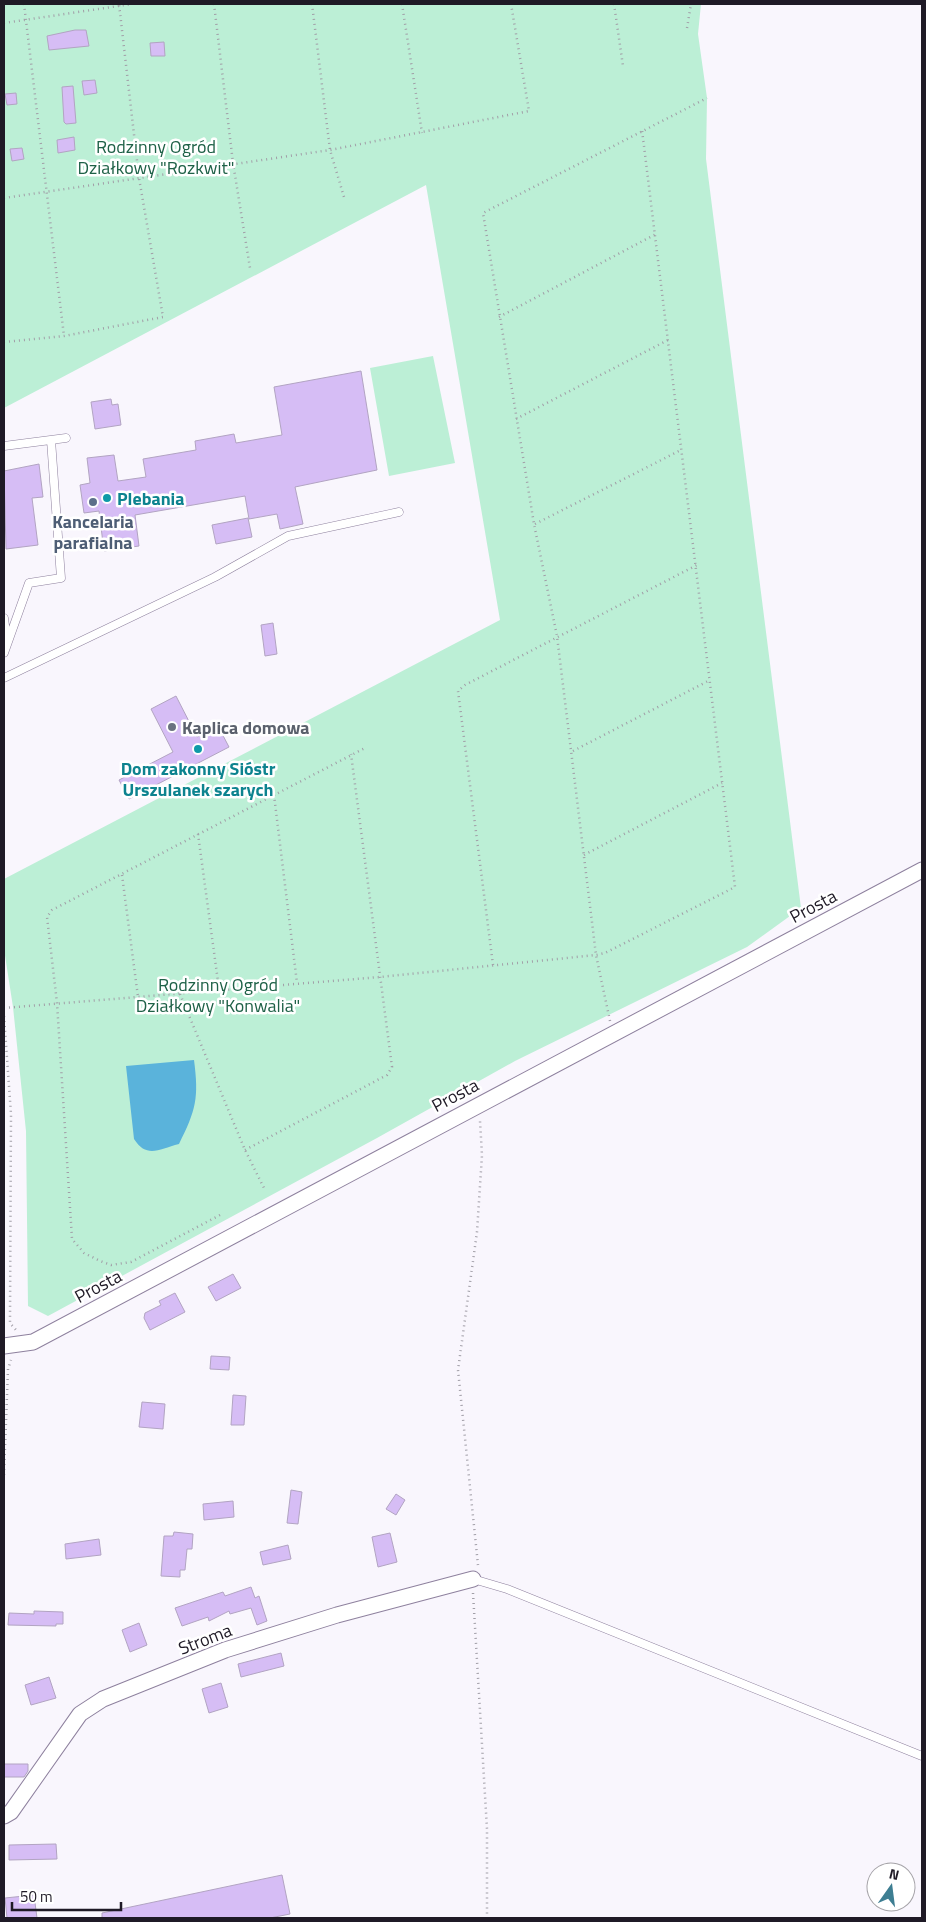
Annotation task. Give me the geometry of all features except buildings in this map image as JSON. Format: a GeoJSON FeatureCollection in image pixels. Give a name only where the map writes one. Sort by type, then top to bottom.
{"type":"FeatureCollection","features":[{"type":"Feature","properties":{"kind":"street","name":"Prosta"},"geometry":{"type":"LineString","coordinates":[[11,1345],[33,1342],[922,870]]}},
{"type":"Feature","properties":{"kind":"street","name":"Stroma"},"geometry":{"type":"LineString","coordinates":[[4,1816],[11,1812],[80,1714],[103,1699],[225,1650],[337,1614],[475,1580]]}},
{"type":"Feature","properties":{"kind":"lane"},"geometry":{"type":"LineString","coordinates":[[4,446],[66,438]]}},
{"type":"Feature","properties":{"kind":"lane"},"geometry":{"type":"LineString","coordinates":[[4,653],[29,583],[61,578],[51,440]]}},
{"type":"Feature","properties":{"kind":"lane"},"geometry":{"type":"LineString","coordinates":[[4,678],[215,577],[288,536],[399,512]]}},
{"type":"Feature","properties":{"kind":"lane"},"geometry":{"type":"LineString","coordinates":[[4,618],[8,643]]}},
{"type":"Feature","properties":{"kind":"lane"},"geometry":{"type":"LineString","coordinates":[[475,1580],[508,1589],[922,1756]]}},
{"type":"Feature","properties":{"kind":"path"},"geometry":{"type":"LineString","coordinates":[[24,4],[64,336]]}},
{"type":"Feature","properties":{"kind":"path"},"geometry":{"type":"LineString","coordinates":[[4,23],[132,4]]}},
{"type":"Feature","properties":{"kind":"path"},"geometry":{"type":"LineString","coordinates":[[214,4],[233,163],[250,268]]}},
{"type":"Feature","properties":{"kind":"path"},"geometry":{"type":"LineString","coordinates":[[312,4],[330,150],[344,197]]}},
{"type":"Feature","properties":{"kind":"path"},"geometry":{"type":"LineString","coordinates":[[402,4],[422,133]]}},
{"type":"Feature","properties":{"kind":"path"},"geometry":{"type":"LineString","coordinates":[[4,198],[45,190],[330,150],[529,111],[511,4]]}},
{"type":"Feature","properties":{"kind":"path"},"geometry":{"type":"LineString","coordinates":[[614,4],[623,66]]}},
{"type":"Feature","properties":{"kind":"path"},"geometry":{"type":"LineString","coordinates":[[687,28],[691,4]]}},
{"type":"Feature","properties":{"kind":"path"},"geometry":{"type":"LineString","coordinates":[[4,342],[64,336],[163,317],[139,178],[119,5]]}},
{"type":"Feature","properties":{"kind":"path"},"geometry":{"type":"LineString","coordinates":[[607,1014],[596,955],[557,636],[534,524],[483,213],[707,98]]}},
{"type":"Feature","properties":{"kind":"path"},"geometry":{"type":"LineString","coordinates":[[4,1008],[180,994],[297,982],[380,977],[596,955],[605,953],[735,887],[642,130]]}},
{"type":"Feature","properties":{"kind":"path"},"geometry":{"type":"LineString","coordinates":[[499,317],[656,234]]}},
{"type":"Feature","properties":{"kind":"path"},"geometry":{"type":"LineString","coordinates":[[516,420],[668,340]]}},
{"type":"Feature","properties":{"kind":"path"},"geometry":{"type":"LineString","coordinates":[[534,524],[681,450]]}},
{"type":"Feature","properties":{"kind":"path"},"geometry":{"type":"LineString","coordinates":[[493,965],[458,691],[465,685],[557,636],[696,566]]}},
{"type":"Feature","properties":{"kind":"path"},"geometry":{"type":"LineString","coordinates":[[572,751],[710,680]]}},
{"type":"Feature","properties":{"kind":"path"},"geometry":{"type":"LineString","coordinates":[[220,1214],[132,1262],[112,1264],[84,1253],[72,1239],[57,1003],[47,917],[52,910],[350,754],[366,748]]}},
{"type":"Feature","properties":{"kind":"path"},"geometry":{"type":"LineString","coordinates":[[245,1150],[391,1072],[392,1067],[350,754]]}},
{"type":"Feature","properties":{"kind":"path"},"geometry":{"type":"LineString","coordinates":[[584,855],[722,783]]}},
{"type":"Feature","properties":{"kind":"path"},"geometry":{"type":"LineString","coordinates":[[274,795],[297,982]]}},
{"type":"Feature","properties":{"kind":"path"},"geometry":{"type":"LineString","coordinates":[[198,834],[219,989]]}},
{"type":"Feature","properties":{"kind":"path"},"geometry":{"type":"LineString","coordinates":[[122,874],[138,997]]}},
{"type":"Feature","properties":{"kind":"path"},"geometry":{"type":"LineString","coordinates":[[180,994],[245,1150],[264,1188]]}},
{"type":"Feature","properties":{"kind":"path"},"geometry":{"type":"LineString","coordinates":[[4,1016],[11,1114],[10,1323],[17,1332],[24,1334],[11,1345],[8,1369],[4,1475]]}},
{"type":"Feature","properties":{"kind":"path"},"geometry":{"type":"LineString","coordinates":[[477,1105],[481,1125],[482,1156],[477,1232],[458,1370],[464,1444],[474,1511],[475,1580],[487,1830],[486,1918]]}},
{"type":"Feature","properties":{"kind":"green space","name":"Rodzinny Ogród Działkowy \"Konwalia\""},"geometry":{"type":"Polygon","coordinates":[[[4,4],[701,4],[698,34],[707,98],[706,159],[801,908],[747,947],[515,1061],[48,1316],[28,1306],[26,1131],[13,1007],[4,949],[4,879],[500,620],[426,185],[4,408],[4,4]]]}},
{"type":"Feature","properties":{"kind":"green space"},"geometry":{"type":"Polygon","coordinates":[[[433,356],[455,463],[389,476],[370,368],[433,356]]]}},
{"type":"Feature","properties":{"kind":"water"},"geometry":{"type":"Polygon","coordinates":[[[194,1060],[195,1104],[179,1144],[154,1151],[144,1149],[134,1139],[126,1066],[194,1060]]]}},
{"type":"Feature","properties":{"kind":"place","name":"Plebania"},"geometry":{"type":"Point","coordinates":[107,498]}},
{"type":"Feature","properties":{"kind":"place","name":"Kancelaria parafialna"},"geometry":{"type":"Point","coordinates":[93,502]}},
{"type":"Feature","properties":{"kind":"place","name":"Kaplica domowa"},"geometry":{"type":"Point","coordinates":[172,727]}},
{"type":"Feature","properties":{"kind":"place","name":"Dom zakonny Sióstr Urszulanek szarych"},"geometry":{"type":"Point","coordinates":[198,749]}},
{"type":"Feature","properties":{"kind":"park label","name":"Rodzinny Ogród Działkowy \"Rozkwit\""},"geometry":{"type":"Point","coordinates":[156,156]}}]}
